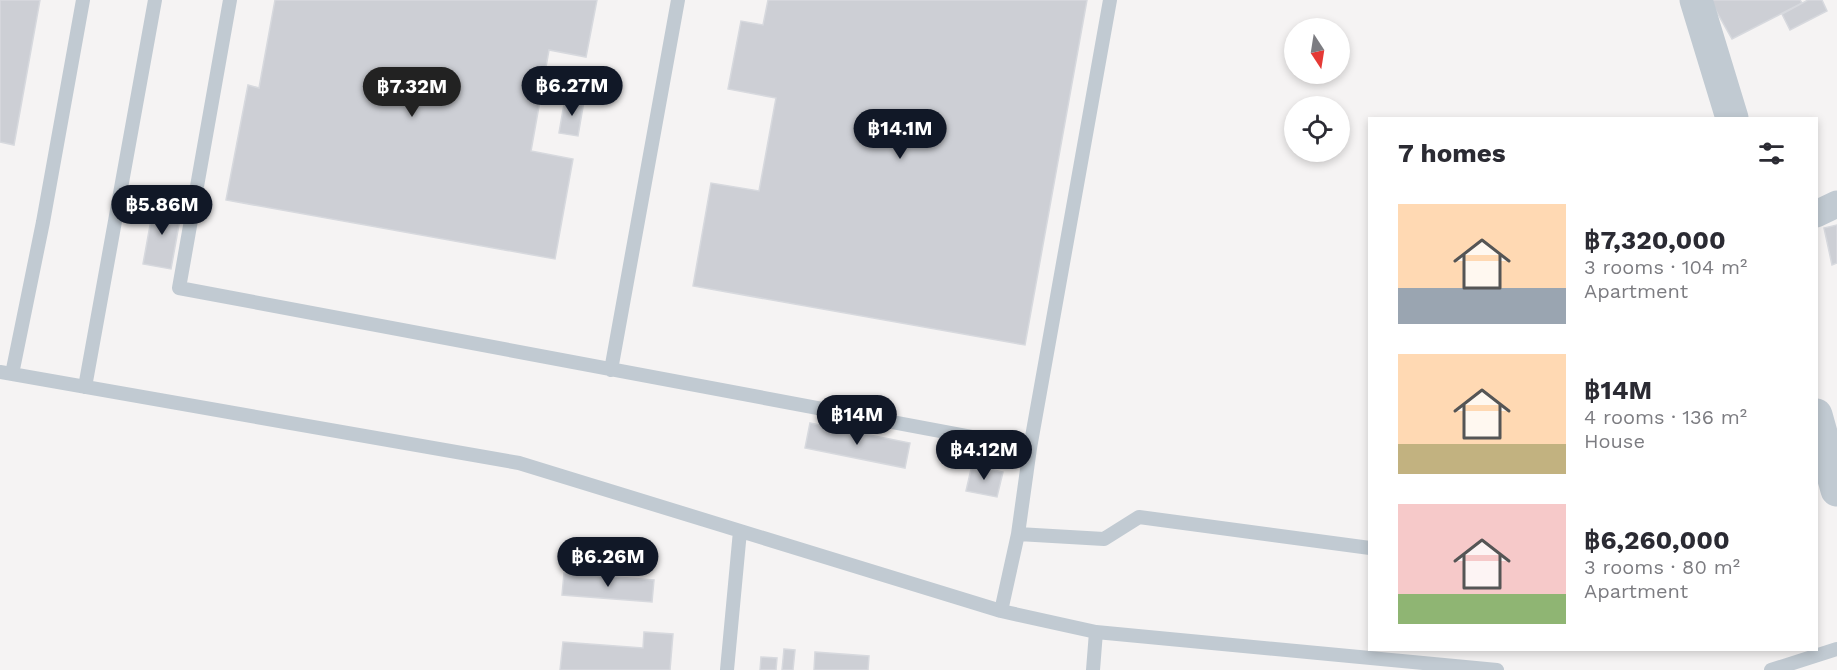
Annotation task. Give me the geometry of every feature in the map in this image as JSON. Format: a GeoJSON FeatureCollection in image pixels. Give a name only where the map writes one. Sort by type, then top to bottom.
{"type":"FeatureCollection","features":[{"type":"Feature","properties":{"kind":"street"},"geometry":{"type":"LineString","coordinates":[[1696,0],[1732,117]]}},
{"type":"Feature","properties":{"kind":"street"},"geometry":{"type":"LineString","coordinates":[[1818,213],[1837,204]]}},
{"type":"Feature","properties":{"kind":"street"},"geometry":{"type":"LineString","coordinates":[[1818,422],[1837,490]]}},
{"type":"Feature","properties":{"kind":"lane"},"geometry":{"type":"LineString","coordinates":[[82,0],[43,222],[6,373],[519,463],[1001,611],[1096,632],[1375,654],[1497,670]]}},
{"type":"Feature","properties":{"kind":"lane"},"geometry":{"type":"LineString","coordinates":[[85,387],[155,0]]}},
{"type":"Feature","properties":{"kind":"lane"},"geometry":{"type":"LineString","coordinates":[[230,0],[179,288],[1030,448]]}},
{"type":"Feature","properties":{"kind":"lane"},"geometry":{"type":"LineString","coordinates":[[611,370],[678,0]]}},
{"type":"Feature","properties":{"kind":"lane"},"geometry":{"type":"LineString","coordinates":[[1001,611],[1018,534],[1030,448],[1110,0]]}},
{"type":"Feature","properties":{"kind":"lane"},"geometry":{"type":"LineString","coordinates":[[1018,534],[1104,539],[1139,517],[1368,548]]}},
{"type":"Feature","properties":{"kind":"lane"},"geometry":{"type":"LineString","coordinates":[[727,670],[740,531]]}},
{"type":"Feature","properties":{"kind":"lane"},"geometry":{"type":"LineString","coordinates":[[1093,670],[1096,632]]}},
{"type":"Feature","properties":{"kind":"lane"},"geometry":{"type":"LineString","coordinates":[[1771,670],[1837,649]]}},
{"type":"Feature","properties":{"kind":"building"},"geometry":{"type":"Polygon","coordinates":[[[0,0],[40,0],[14,145],[0,142],[0,0]]]}},
{"type":"Feature","properties":{"kind":"building"},"geometry":{"type":"Polygon","coordinates":[[[275,0],[597,0],[586,57],[549,50],[531,151],[573,159],[555,259],[226,200],[248,85],[259,88],[275,0]]]}},
{"type":"Feature","properties":{"kind":"building"},"geometry":{"type":"Polygon","coordinates":[[[768,0],[1087,0],[1025,345],[693,286],[711,183],[759,191],[776,98],[728,89],[741,21],[763,25],[768,0]]]}},
{"type":"Feature","properties":{"kind":"building"},"geometry":{"type":"Polygon","coordinates":[[[1710,0],[1800,0],[1802,3],[1732,39],[1710,0]]]}},
{"type":"Feature","properties":{"kind":"building"},"geometry":{"type":"Polygon","coordinates":[[[1808,0],[1822,0],[1827,11],[1790,30],[1782,14],[1808,0]]]}},
{"type":"Feature","properties":{"kind":"building"},"geometry":{"type":"Polygon","coordinates":[[[565,98],[584,101],[578,136],[559,133],[565,98]]]}},
{"type":"Feature","properties":{"kind":"building"},"geometry":{"type":"Polygon","coordinates":[[[154,203],[182,208],[171,269],[143,264],[154,203]]]}},
{"type":"Feature","properties":{"kind":"building"},"geometry":{"type":"Polygon","coordinates":[[[1837,225],[1837,263],[1832,265],[1824,228],[1837,225]]]}},
{"type":"Feature","properties":{"kind":"building"},"geometry":{"type":"Polygon","coordinates":[[[810,423],[910,443],[905,468],[805,448],[810,423]]]}},
{"type":"Feature","properties":{"kind":"building"},"geometry":{"type":"Polygon","coordinates":[[[972,465],[1003,472],[997,497],[966,491],[972,465]]]}},
{"type":"Feature","properties":{"kind":"building"},"geometry":{"type":"Polygon","coordinates":[[[564,573],[654,580],[652,602],[562,595],[564,573]]]}},
{"type":"Feature","properties":{"kind":"building"},"geometry":{"type":"Polygon","coordinates":[[[644,632],[673,634],[670,670],[560,670],[563,642],[643,648],[644,632]]]}},
{"type":"Feature","properties":{"kind":"building"},"geometry":{"type":"Polygon","coordinates":[[[784,649],[795,650],[793,670],[782,670],[784,649]]]}},
{"type":"Feature","properties":{"kind":"building"},"geometry":{"type":"Polygon","coordinates":[[[815,652],[869,656],[868,670],[814,670],[815,652]]]}},
{"type":"Feature","properties":{"kind":"building"},"geometry":{"type":"Polygon","coordinates":[[[761,657],[777,658],[776,670],[760,670],[761,657]]]}}]}
